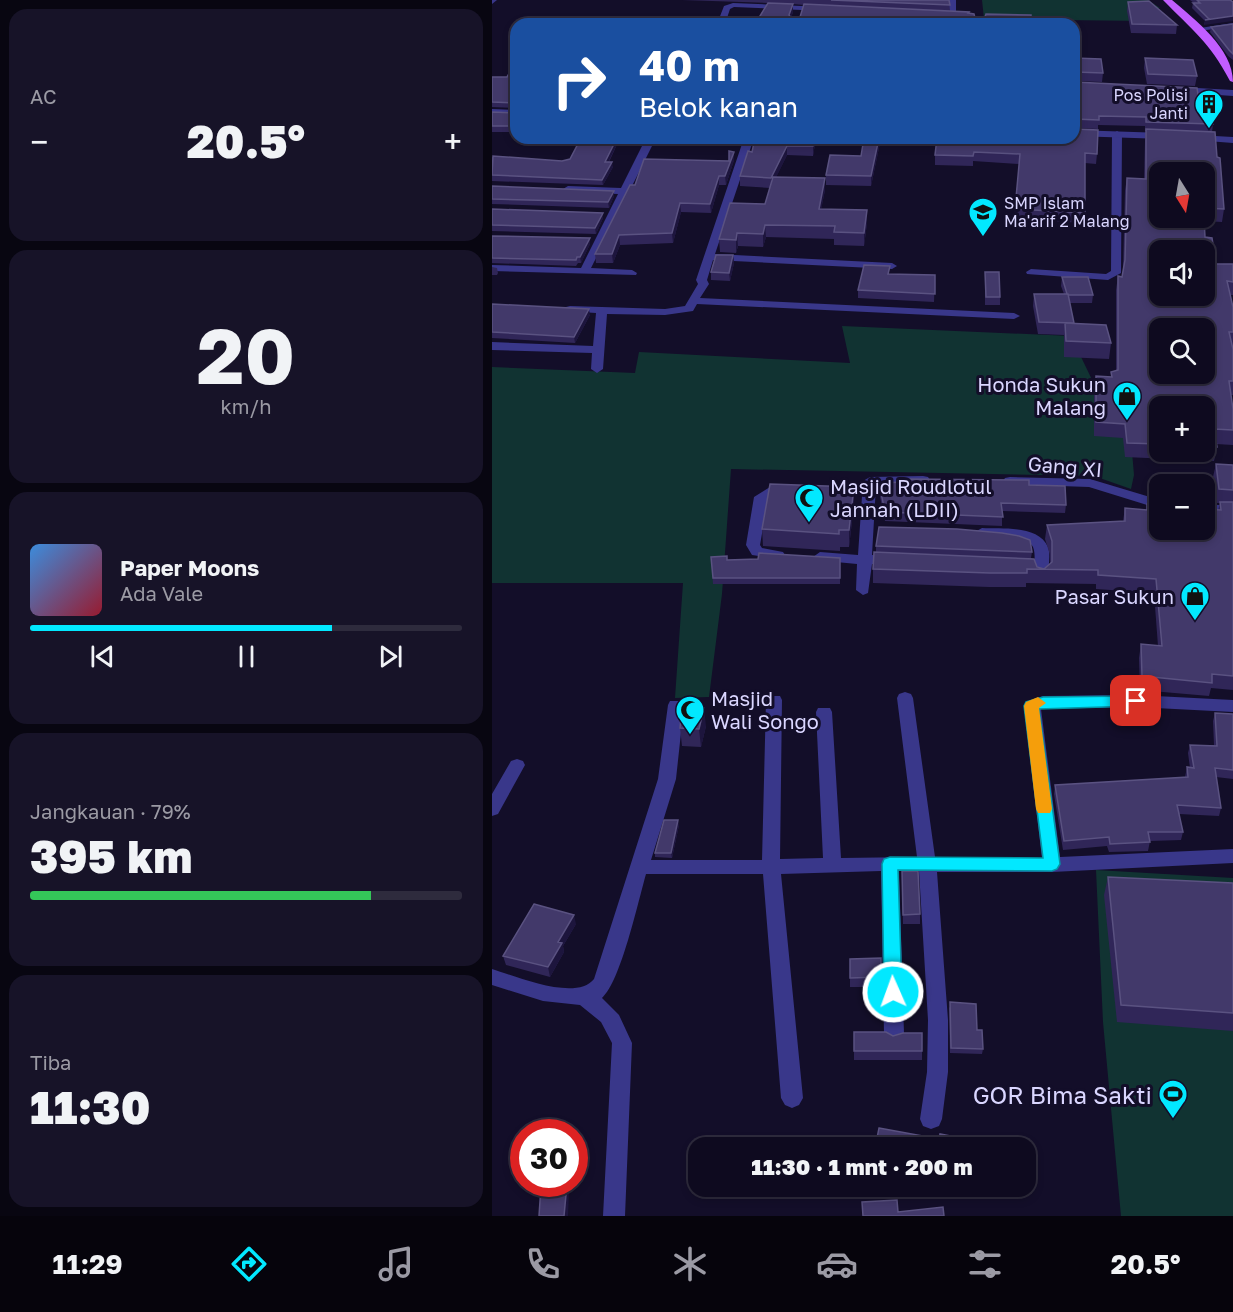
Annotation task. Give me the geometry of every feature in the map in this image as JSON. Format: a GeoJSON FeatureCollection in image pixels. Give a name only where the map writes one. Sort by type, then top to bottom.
{"type":"FeatureCollection","features":[{"type":"Feature","properties":{"kind":"main road"},"geometry":{"type":"LineString","coordinates":[[1167,0],[1197,28],[1226,64],[1233,79]]}},
{"type":"Feature","properties":{"kind":"street"},"geometry":{"type":"LineString","coordinates":[[952,0],[953,15]]}},
{"type":"Feature","properties":{"kind":"street"},"geometry":{"type":"LineString","coordinates":[[723,18],[727,8],[739,5],[799,12],[835,10]]}},
{"type":"Feature","properties":{"kind":"street"},"geometry":{"type":"LineString","coordinates":[[943,15],[964,16]]}},
{"type":"Feature","properties":{"kind":"street"},"geometry":{"type":"LineString","coordinates":[[1197,28],[1233,25]]}},
{"type":"Feature","properties":{"kind":"street"},"geometry":{"type":"LineString","coordinates":[[1223,27],[1233,32]]}},
{"type":"Feature","properties":{"kind":"street"},"geometry":{"type":"LineString","coordinates":[[1166,89],[1233,93]]}},
{"type":"Feature","properties":{"kind":"street"},"geometry":{"type":"LineString","coordinates":[[492,112],[510,113]]}},
{"type":"Feature","properties":{"kind":"street"},"geometry":{"type":"LineString","coordinates":[[1080,133],[1173,137]]}},
{"type":"Feature","properties":{"kind":"street"},"geometry":{"type":"LineString","coordinates":[[1031,272],[1108,277],[1116,273],[1117,134]]}},
{"type":"Feature","properties":{"kind":"street"},"geometry":{"type":"LineString","coordinates":[[1184,137],[1233,140]]}},
{"type":"Feature","properties":{"kind":"street"},"geometry":{"type":"LineString","coordinates":[[584,272],[600,239],[608,213],[625,191],[648,144]]}},
{"type":"Feature","properties":{"kind":"street"},"geometry":{"type":"LineString","coordinates":[[558,309],[676,312],[689,309],[704,284],[701,280],[746,144]]}},
{"type":"Feature","properties":{"kind":"street"},"geometry":{"type":"LineString","coordinates":[[558,189],[625,191]]}},
{"type":"Feature","properties":{"kind":"street"},"geometry":{"type":"LineString","coordinates":[[588,239],[600,239]]}},
{"type":"Feature","properties":{"kind":"street"},"geometry":{"type":"LineString","coordinates":[[710,257],[892,266]]}},
{"type":"Feature","properties":{"kind":"street"},"geometry":{"type":"LineString","coordinates":[[492,268],[632,273]]}},
{"type":"Feature","properties":{"kind":"street"},"geometry":{"type":"LineString","coordinates":[[695,298],[1014,316]]}},
{"type":"Feature","properties":{"kind":"street"},"geometry":{"type":"LineString","coordinates":[[597,369],[602,311]]}},
{"type":"Feature","properties":{"kind":"street"},"geometry":{"type":"LineString","coordinates":[[492,346],[599,350]]}},
{"type":"Feature","properties":{"kind":"street"},"geometry":{"type":"LineString","coordinates":[[863,590],[865,560],[874,527],[868,483],[874,479],[937,480]]}},
{"type":"Feature","properties":{"kind":"street","name":"Gang XI"},"geometry":{"type":"LineString","coordinates":[[994,481],[1090,483],[1149,502]]}},
{"type":"Feature","properties":{"kind":"street"},"geometry":{"type":"LineString","coordinates":[[798,491],[770,491],[761,497],[753,547],[755,551],[763,554],[912,562]]}},
{"type":"Feature","properties":{"kind":"street"},"geometry":{"type":"LineString","coordinates":[[822,492],[869,492]]}},
{"type":"Feature","properties":{"kind":"street"},"geometry":{"type":"LineString","coordinates":[[1215,509],[1233,510]]}},
{"type":"Feature","properties":{"kind":"street"},"geometry":{"type":"LineString","coordinates":[[972,531],[1030,536],[1041,548],[1037,569]]}},
{"type":"Feature","properties":{"kind":"street"},"geometry":{"type":"LineString","coordinates":[[905,698],[927,864],[934,960],[938,1062],[931,1119]]}},
{"type":"Feature","properties":{"kind":"street"},"geometry":{"type":"LineString","coordinates":[[774,700],[771,865],[792,1098]]}},
{"type":"Feature","properties":{"kind":"street"},"geometry":{"type":"LineString","coordinates":[[1052,864],[1032,706],[1043,702],[1136,701],[1233,706]]}},
{"type":"Feature","properties":{"kind":"street"},"geometry":{"type":"LineString","coordinates":[[492,977],[571,998],[585,997],[595,993],[606,975],[667,779],[676,705]]}},
{"type":"Feature","properties":{"kind":"street"},"geometry":{"type":"LineString","coordinates":[[824,712],[832,864]]}},
{"type":"Feature","properties":{"kind":"street"},"geometry":{"type":"LineString","coordinates":[[492,809],[517,765]]}},
{"type":"Feature","properties":{"kind":"street"},"geometry":{"type":"LineString","coordinates":[[640,867],[1052,864],[1233,856]]}},
{"type":"Feature","properties":{"kind":"street"},"geometry":{"type":"LineString","coordinates":[[890,864],[894,1034]]}},
{"type":"Feature","properties":{"kind":"street"},"geometry":{"type":"LineString","coordinates":[[585,997],[602,1009],[616,1024],[622,1043],[614,1216]]}},
{"type":"Feature","properties":{"kind":"green space"},"geometry":{"type":"Polygon","coordinates":[[[982,0],[1148,0],[1160,8],[1135,10],[1148,21],[984,18],[982,0]]]}},
{"type":"Feature","properties":{"kind":"green space"},"geometry":{"type":"Polygon","coordinates":[[[842,326],[1071,336],[1095,386],[1131,440],[1134,475],[1131,489],[1094,476],[731,469],[722,594],[709,697],[675,698],[683,583],[492,583],[492,367],[635,373],[639,352],[850,363],[842,326]]]}},
{"type":"Feature","properties":{"kind":"green space","name":"GOR Bima Sakti"},"geometry":{"type":"Polygon","coordinates":[[[1096,870],[1233,878],[1233,1216],[1121,1216],[1103,1022],[1096,870]]]}},
{"type":"Feature","properties":{"kind":"building"},"geometry":{"type":"Polygon","coordinates":[[[831,0],[949,0],[950,5],[831,0]]]}},
{"type":"Feature","properties":{"kind":"building"},"geometry":{"type":"Polygon","coordinates":[[[1197,0],[1230,0],[1233,2],[1233,16],[1205,20],[1209,19],[1193,3],[1200,3],[1197,0]]]}},
{"type":"Feature","properties":{"kind":"building"},"geometry":{"type":"Polygon","coordinates":[[[1149,1],[1177,25],[1132,24],[1128,2],[1149,1]]]}},
{"type":"Feature","properties":{"kind":"building"},"geometry":{"type":"Polygon","coordinates":[[[768,3],[793,4],[789,15],[791,18],[759,18],[768,3]]]}},
{"type":"Feature","properties":{"kind":"building"},"geometry":{"type":"Polygon","coordinates":[[[804,4],[974,14],[975,18],[791,18],[800,17],[804,4]]]}},
{"type":"Feature","properties":{"kind":"building"},"geometry":{"type":"Polygon","coordinates":[[[986,14],[1031,15],[1031,18],[975,18],[985,17],[986,14]]]}},
{"type":"Feature","properties":{"kind":"building"},"geometry":{"type":"Polygon","coordinates":[[[1233,24],[1233,54],[1211,27],[1233,24]]]}},
{"type":"Feature","properties":{"kind":"building"},"geometry":{"type":"Polygon","coordinates":[[[1080,58],[1101,59],[1103,73],[1080,72],[1080,58]]]}},
{"type":"Feature","properties":{"kind":"building"},"geometry":{"type":"Polygon","coordinates":[[[1145,58],[1193,60],[1197,76],[1148,74],[1145,58]]]}},
{"type":"Feature","properties":{"kind":"building"},"geometry":{"type":"Polygon","coordinates":[[[510,72],[510,103],[492,102],[492,77],[507,77],[510,72]]]}},
{"type":"Feature","properties":{"kind":"building"},"geometry":{"type":"Polygon","coordinates":[[[1080,82],[1197,88],[1201,115],[1213,115],[1213,124],[1146,122],[1146,117],[1099,116],[1099,120],[1080,119],[1080,82]]]}},
{"type":"Feature","properties":{"kind":"building"},"geometry":{"type":"Polygon","coordinates":[[[492,112],[510,113],[510,126],[492,126],[492,112]]]}},
{"type":"Feature","properties":{"kind":"building"},"geometry":{"type":"Polygon","coordinates":[[[1080,129],[1098,130],[1097,154],[1085,153],[1085,213],[1015,209],[1020,154],[974,152],[973,156],[935,155],[936,144],[1080,144],[1080,129]]]}},
{"type":"Feature","properties":{"kind":"building"},"geometry":{"type":"Polygon","coordinates":[[[1146,129],[1215,132],[1217,157],[1220,158],[1224,209],[1215,209],[1215,162],[1149,162],[1149,228],[1205,228],[1205,237],[1212,240],[1149,240],[1149,306],[1215,306],[1215,258],[1216,264],[1233,264],[1233,282],[1227,281],[1233,307],[1233,332],[1229,332],[1233,349],[1233,381],[1229,381],[1233,430],[1215,429],[1215,396],[1149,396],[1149,444],[1127,443],[1125,424],[1096,422],[1096,376],[1112,377],[1111,372],[1118,370],[1118,276],[1122,277],[1125,260],[1127,178],[1146,179],[1146,129]]]}},
{"type":"Feature","properties":{"kind":"building"},"geometry":{"type":"Polygon","coordinates":[[[578,144],[614,144],[605,162],[612,162],[602,180],[492,175],[493,156],[562,161],[570,159],[578,144]]]}},
{"type":"Feature","properties":{"kind":"building"},"geometry":{"type":"Polygon","coordinates":[[[754,144],[813,144],[813,146],[787,146],[771,178],[740,176],[748,151],[752,152],[754,144]]]}},
{"type":"Feature","properties":{"kind":"building"},"geometry":{"type":"Polygon","coordinates":[[[863,144],[878,144],[871,176],[826,175],[830,155],[861,156],[863,144]]]}},
{"type":"Feature","properties":{"kind":"building"},"geometry":{"type":"Polygon","coordinates":[[[729,151],[734,152],[725,176],[719,176],[710,204],[680,203],[672,233],[619,235],[612,254],[595,254],[630,185],[635,185],[644,159],[729,161],[729,151]]]}},
{"type":"Feature","properties":{"kind":"building"},"geometry":{"type":"Polygon","coordinates":[[[773,177],[825,178],[819,209],[867,210],[864,233],[834,232],[835,226],[765,225],[763,234],[737,233],[736,240],[719,239],[730,203],[765,204],[773,177]]]}},
{"type":"Feature","properties":{"kind":"building"},"geometry":{"type":"Polygon","coordinates":[[[492,186],[614,191],[608,202],[492,199],[492,186]]]}},
{"type":"Feature","properties":{"kind":"building"},"geometry":{"type":"Polygon","coordinates":[[[492,209],[603,213],[595,228],[492,225],[492,209]]]}},
{"type":"Feature","properties":{"kind":"building"},"geometry":{"type":"Polygon","coordinates":[[[492,236],[590,238],[576,260],[492,258],[492,236]]]}},
{"type":"Feature","properties":{"kind":"building"},"geometry":{"type":"Polygon","coordinates":[[[716,255],[733,255],[729,273],[711,272],[716,255]]]}},
{"type":"Feature","properties":{"kind":"building"},"geometry":{"type":"Polygon","coordinates":[[[864,265],[890,266],[888,274],[935,275],[935,294],[858,290],[864,265]]]}},
{"type":"Feature","properties":{"kind":"building"},"geometry":{"type":"Polygon","coordinates":[[[985,272],[999,272],[1000,297],[986,297],[985,272]]]}},
{"type":"Feature","properties":{"kind":"building"},"geometry":{"type":"Polygon","coordinates":[[[1062,277],[1088,277],[1093,295],[1067,294],[1062,277]]]}},
{"type":"Feature","properties":{"kind":"building"},"geometry":{"type":"Polygon","coordinates":[[[1034,294],[1068,294],[1074,323],[1039,322],[1034,294]]]}},
{"type":"Feature","properties":{"kind":"building"},"geometry":{"type":"Polygon","coordinates":[[[492,304],[589,309],[574,337],[492,332],[492,304]]]}},
{"type":"Feature","properties":{"kind":"building"},"geometry":{"type":"Polygon","coordinates":[[[1065,323],[1106,325],[1111,343],[1066,341],[1065,323]]]}},
{"type":"Feature","properties":{"kind":"building"},"geometry":{"type":"Polygon","coordinates":[[[1216,464],[1233,465],[1233,490],[1219,489],[1216,464]]]}},
{"type":"Feature","properties":{"kind":"building"},"geometry":{"type":"Polygon","coordinates":[[[904,479],[1029,480],[1029,485],[1065,486],[1066,505],[1001,503],[1003,517],[885,512],[879,483],[904,482],[904,479]]]}},
{"type":"Feature","properties":{"kind":"building","name":"Masjid Roudlotul Jannah (LDII)"},"geometry":{"type":"Polygon","coordinates":[[[770,484],[854,487],[849,530],[839,530],[839,534],[762,529],[770,484]]]}},
{"type":"Feature","properties":{"kind":"building"},"geometry":{"type":"Polygon","coordinates":[[[1220,502],[1233,502],[1233,676],[1212,674],[1212,683],[1142,676],[1141,644],[1162,646],[1156,579],[1098,575],[1098,570],[1027,569],[1027,573],[990,573],[873,569],[874,552],[1034,559],[1037,567],[1044,569],[1052,562],[1052,541],[1047,525],[1125,521],[1125,508],[1147,510],[1147,504],[1149,504],[1149,540],[1215,540],[1215,510],[1221,510],[1220,502]]]}},
{"type":"Feature","properties":{"kind":"building"},"geometry":{"type":"Polygon","coordinates":[[[879,527],[957,529],[1002,533],[1030,540],[1032,552],[876,546],[879,527]]]}},
{"type":"Feature","properties":{"kind":"building"},"geometry":{"type":"Polygon","coordinates":[[[759,553],[840,558],[840,578],[713,578],[711,557],[727,556],[727,560],[758,559],[759,553]]]}},
{"type":"Feature","properties":{"kind":"building"},"geometry":{"type":"Polygon","coordinates":[[[682,707],[704,708],[699,729],[680,728],[682,707]]]}},
{"type":"Feature","properties":{"kind":"building"},"geometry":{"type":"Polygon","coordinates":[[[1215,713],[1233,714],[1233,770],[1215,768],[1221,808],[1177,805],[1183,832],[1148,832],[1150,842],[1110,844],[1109,837],[1064,841],[1055,785],[1188,777],[1187,767],[1194,768],[1190,745],[1217,746],[1215,713]]]}},
{"type":"Feature","properties":{"kind":"building"},"geometry":{"type":"Polygon","coordinates":[[[664,820],[678,820],[671,853],[655,853],[664,820]]]}},
{"type":"Feature","properties":{"kind":"building"},"geometry":{"type":"Polygon","coordinates":[[[902,871],[918,871],[920,914],[903,915],[902,871]]]}},
{"type":"Feature","properties":{"kind":"building"},"geometry":{"type":"Polygon","coordinates":[[[1108,877],[1233,883],[1233,1013],[1121,1005],[1108,877]]]}},
{"type":"Feature","properties":{"kind":"building"},"geometry":{"type":"Polygon","coordinates":[[[534,904],[574,915],[558,942],[562,943],[548,967],[503,956],[534,904]]]}},
{"type":"Feature","properties":{"kind":"building"},"geometry":{"type":"Polygon","coordinates":[[[881,958],[881,977],[850,978],[850,959],[881,958]]]}},
{"type":"Feature","properties":{"kind":"building"},"geometry":{"type":"Polygon","coordinates":[[[950,1002],[976,1004],[977,1030],[982,1030],[983,1049],[951,1048],[950,1002]]]}},
{"type":"Feature","properties":{"kind":"building"},"geometry":{"type":"Polygon","coordinates":[[[854,1032],[886,1032],[893,1036],[903,1033],[922,1033],[922,1051],[854,1051],[854,1032]]]}},
{"type":"Feature","properties":{"kind":"building"},"geometry":{"type":"Polygon","coordinates":[[[879,1128],[928,1137],[877,1137],[879,1128]]]}},
{"type":"Feature","properties":{"kind":"building"},"geometry":{"type":"Polygon","coordinates":[[[940,1134],[956,1137],[939,1137],[940,1134]]]}},
{"type":"Feature","properties":{"kind":"building"},"geometry":{"type":"Polygon","coordinates":[[[540,1197],[566,1197],[564,1216],[539,1216],[540,1197]]]}},
{"type":"Feature","properties":{"kind":"building"},"geometry":{"type":"Polygon","coordinates":[[[897,1200],[898,1212],[943,1207],[944,1216],[863,1216],[862,1202],[897,1200]]]}},
{"type":"Feature","properties":{"kind":"slow traffic"},"geometry":{"type":"LineString","coordinates":[[1038,703],[1032,706],[1044,809]]}},
{"type":"Feature","properties":{"kind":"place","name":"Pos Polisi Janti"},"geometry":{"type":"Point","coordinates":[1209,130]}},
{"type":"Feature","properties":{"kind":"place","name":"SMP Islam Ma'arif 2 Malang"},"geometry":{"type":"Point","coordinates":[983,238]}},
{"type":"Feature","properties":{"kind":"place","name":"Honda Sukun Malang"},"geometry":{"type":"Point","coordinates":[1127,422]}},
{"type":"Feature","properties":{"kind":"place","name":"Masjid Roudlotul Jannah (LDII)"},"geometry":{"type":"Point","coordinates":[809,524]}},
{"type":"Feature","properties":{"kind":"place","name":"Pasar Sukun"},"geometry":{"type":"Point","coordinates":[1195,622]}},
{"type":"Feature","properties":{"kind":"place","name":"Masjid Wali Songo"},"geometry":{"type":"Point","coordinates":[690,736]}},
{"type":"Feature","properties":{"kind":"place","name":"GOR Bima Sakti"},"geometry":{"type":"Point","coordinates":[1173,1120]}},
{"type":"Feature","properties":{"kind":"route"},"geometry":{"type":"LineString","coordinates":[[893,992],[890,864],[1052,864],[1032,706],[1043,702],[1136,701]]}}]}
